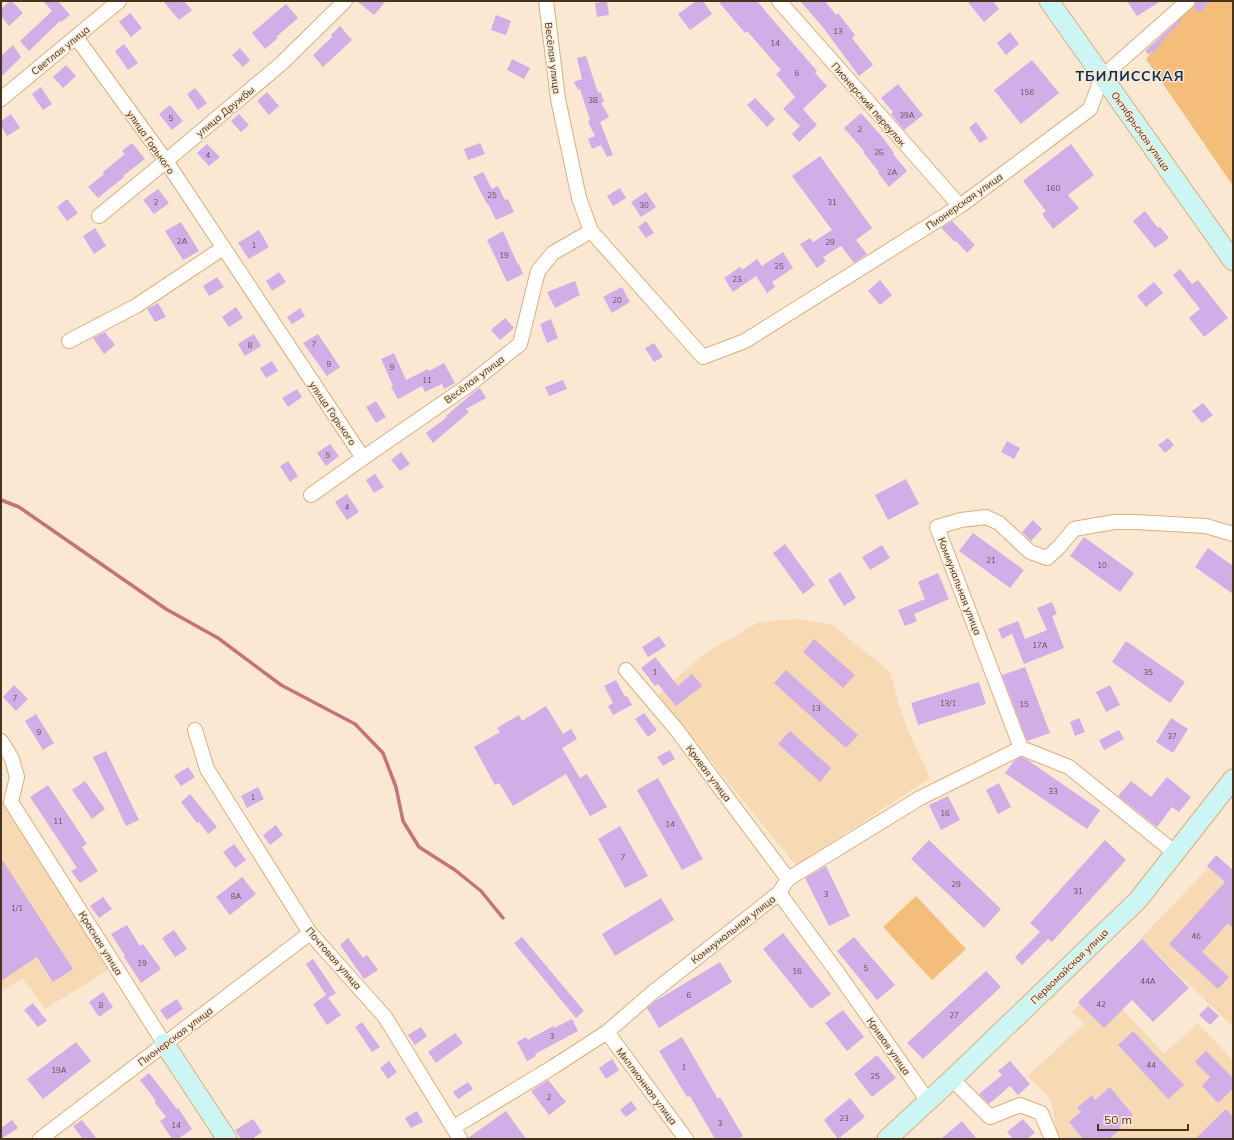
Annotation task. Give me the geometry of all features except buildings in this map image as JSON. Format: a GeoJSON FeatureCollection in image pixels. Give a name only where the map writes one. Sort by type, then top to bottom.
{"type":"FeatureCollection","features":[{"type":"Feature","properties":{"kind":"street","name":"Светлая улица"},"geometry":{"type":"LineString","coordinates":[[1,99],[119,1]]}},
{"type":"Feature","properties":{"kind":"street","name":"улица Дружбы"},"geometry":{"type":"LineString","coordinates":[[99,216],[282,63],[345,1]]}},
{"type":"Feature","properties":{"kind":"street","name":"Весёлая улица"},"geometry":{"type":"LineString","coordinates":[[546,1],[558,99],[579,198],[591,231],[703,357]]}},
{"type":"Feature","properties":{"kind":"street","name":"Пионерский переулок"},"geometry":{"type":"LineString","coordinates":[[779,1],[960,206]]}},
{"type":"Feature","properties":{"kind":"street","name":"Октябрьская улица"},"geometry":{"type":"LineString","coordinates":[[1049,1],[1233,261]]}},
{"type":"Feature","properties":{"kind":"street","name":"Пионерская улица"},"geometry":{"type":"LineString","coordinates":[[703,357],[745,341],[960,206],[1090,109],[1102,77],[1188,1]]}},
{"type":"Feature","properties":{"kind":"street","name":"улица Горького"},"geometry":{"type":"LineString","coordinates":[[76,38],[166,161],[363,458]]}},
{"type":"Feature","properties":{"kind":"street","name":"Весёлая улица"},"geometry":{"type":"LineString","coordinates":[[311,495],[466,387],[520,344],[538,271],[553,253],[591,231]]}},
{"type":"Feature","properties":{"kind":"street"},"geometry":{"type":"LineString","coordinates":[[70,341],[136,306],[223,248]]}},
{"type":"Feature","properties":{"kind":"street","name":"Коммунальная улица"},"geometry":{"type":"LineString","coordinates":[[457,1133],[607,1032],[652,993],[779,893],[788,879],[920,798],[1021,748],[937,527],[961,520],[986,517],[999,523],[1030,552],[1047,558],[1074,529],[1114,522],[1206,526],[1233,534]]}},
{"type":"Feature","properties":{"kind":"street","name":"Кривая улица"},"geometry":{"type":"LineString","coordinates":[[626,670],[676,729],[788,879]]}},
{"type":"Feature","properties":{"kind":"street","name":"Почтовая улица"},"geometry":{"type":"LineString","coordinates":[[194,730],[207,769],[310,933],[386,1017],[457,1133]]}},
{"type":"Feature","properties":{"kind":"street","name":"Красная улица"},"geometry":{"type":"LineString","coordinates":[[1,741],[12,759],[17,777],[6,805],[227,1139]]}},
{"type":"Feature","properties":{"kind":"street"},"geometry":{"type":"LineString","coordinates":[[1021,748],[1069,767],[1174,852]]}},
{"type":"Feature","properties":{"kind":"street","name":"Первомайская улица"},"geometry":{"type":"LineString","coordinates":[[888,1139],[1138,900],[1174,852],[1233,779]]}},
{"type":"Feature","properties":{"kind":"street","name":"Кривая улица"},"geometry":{"type":"LineString","coordinates":[[779,893],[928,1101]]}},
{"type":"Feature","properties":{"kind":"street","name":"Пионерская улица"},"geometry":{"type":"LineString","coordinates":[[40,1139],[310,933]]}},
{"type":"Feature","properties":{"kind":"street","name":"Миллионная улица"},"geometry":{"type":"LineString","coordinates":[[607,1032],[686,1139]]}},
{"type":"Feature","properties":{"kind":"street"},"geometry":{"type":"LineString","coordinates":[[952,1079],[990,1117],[1020,1105],[1041,1113],[1052,1139]]}},
{"type":"Feature","properties":{"kind":"shaded area"},"geometry":{"type":"Polygon","coordinates":[[[1195,1],[1233,1],[1233,186],[1146,59],[1195,1]]]}},
{"type":"Feature","properties":{"kind":"shaded area"},"geometry":{"type":"Polygon","coordinates":[[[796,619],[831,624],[890,672],[908,730],[930,778],[796,866],[658,695],[701,656],[759,622],[796,619]]]}},
{"type":"Feature","properties":{"kind":"shaded area"},"geometry":{"type":"Polygon","coordinates":[[[1,799],[108,970],[45,1009],[22,978],[1,992],[1,799]]]}},
{"type":"Feature","properties":{"kind":"shaded area"},"geometry":{"type":"Polygon","coordinates":[[[1209,867],[1233,890],[1233,1027],[1141,938],[1209,867]]]}},
{"type":"Feature","properties":{"kind":"shaded area"},"geometry":{"type":"Polygon","coordinates":[[[916,896],[966,949],[932,980],[883,927],[916,896]]]}},
{"type":"Feature","properties":{"kind":"shaded area"},"geometry":{"type":"Polygon","coordinates":[[[1100,985],[1164,1054],[1198,1023],[1233,1061],[1233,1087],[1231,1089],[1233,1092],[1233,1139],[1058,1139],[1051,1100],[1028,1076],[1084,1024],[1072,1011],[1100,985]]]}},
{"type":"Feature","properties":{"kind":"waterway"},"geometry":{"type":"LineString","coordinates":[[1,500],[19,507],[166,609],[218,638],[281,685],[355,724],[383,753],[396,787],[403,821],[419,847],[455,870],[481,891],[503,918]]}},
{"type":"Feature","properties":{"kind":"district","name":"ТБИЛИССКАЯ"},"geometry":{"type":"Point","coordinates":[1130,76]}}]}
